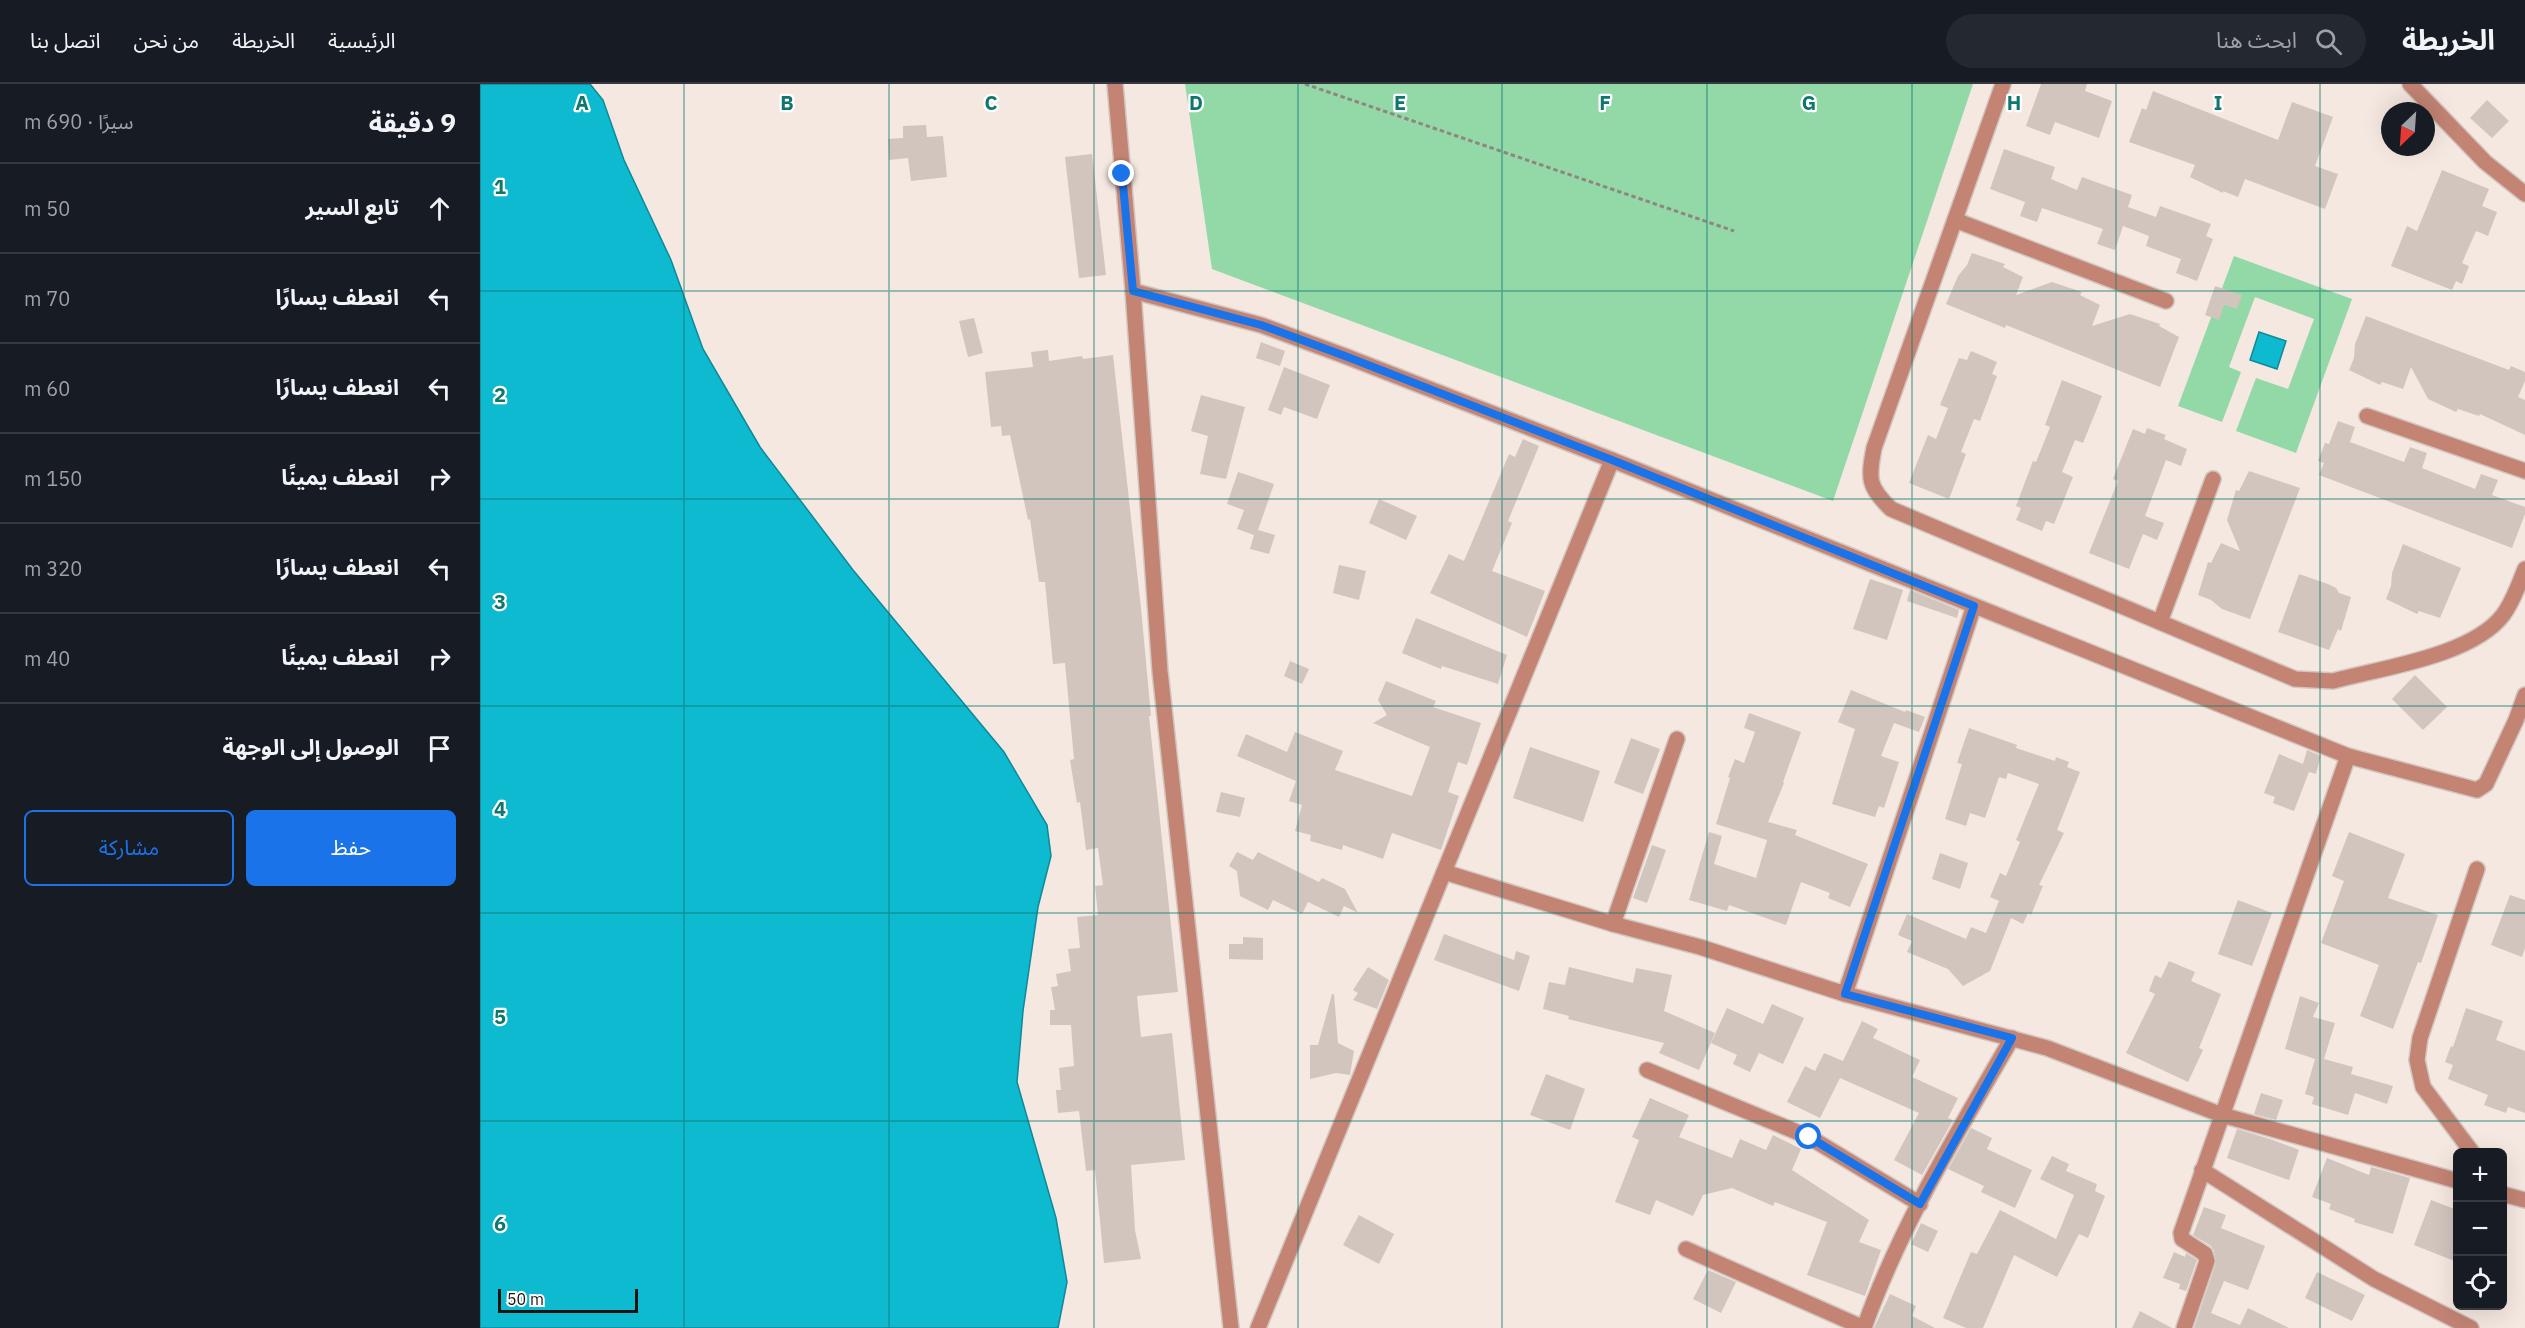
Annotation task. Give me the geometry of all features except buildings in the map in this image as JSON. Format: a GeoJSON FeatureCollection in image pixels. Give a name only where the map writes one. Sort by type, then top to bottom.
{"type":"FeatureCollection","features":[{"type":"Feature","properties":{"kind":"street"},"geometry":{"type":"LineString","coordinates":[[1115,84],[1133,291],[1160,671],[1231,1328]]}},
{"type":"Feature","properties":{"kind":"street"},"geometry":{"type":"LineString","coordinates":[[2004,84],[1874,448],[1870,484],[1891,509],[2295,679],[2333,681],[2455,649],[2483,633],[2503,616],[2525,569]]}},
{"type":"Feature","properties":{"kind":"street"},"geometry":{"type":"LineString","coordinates":[[2410,84],[2486,162],[2525,194]]}},
{"type":"Feature","properties":{"kind":"street"},"geometry":{"type":"LineString","coordinates":[[1955,220],[2166,301]]}},
{"type":"Feature","properties":{"kind":"street"},"geometry":{"type":"LineString","coordinates":[[1133,291],[1261,325],[1612,460],[2348,756],[2477,790],[2486,784],[2525,695]]}},
{"type":"Feature","properties":{"kind":"street"},"geometry":{"type":"LineString","coordinates":[[2367,416],[2525,471]]}},
{"type":"Feature","properties":{"kind":"street"},"geometry":{"type":"LineString","coordinates":[[1258,1328],[1612,460]]}},
{"type":"Feature","properties":{"kind":"street"},"geometry":{"type":"LineString","coordinates":[[2160,622],[2212,479]]}},
{"type":"Feature","properties":{"kind":"street"},"geometry":{"type":"LineString","coordinates":[[1845,994],[1974,606]]}},
{"type":"Feature","properties":{"kind":"street"},"geometry":{"type":"LineString","coordinates":[[1613,924],[1677,738]]}},
{"type":"Feature","properties":{"kind":"street"},"geometry":{"type":"LineString","coordinates":[[2184,1328],[2207,1261],[2205,1254],[2182,1239],[2181,1233],[2348,756]]}},
{"type":"Feature","properties":{"kind":"street"},"geometry":{"type":"LineString","coordinates":[[2469,1148],[2424,1087],[2416,1060],[2420,1038],[2477,869]]}},
{"type":"Feature","properties":{"kind":"street"},"geometry":{"type":"LineString","coordinates":[[1444,872],[1613,924],[1700,946],[1845,994],[2048,1048],[2222,1115],[2453,1180]]}},
{"type":"Feature","properties":{"kind":"street"},"geometry":{"type":"LineString","coordinates":[[1686,1250],[1864,1328],[1882,1279],[1920,1204],[2012,1038]]}},
{"type":"Feature","properties":{"kind":"street"},"geometry":{"type":"LineString","coordinates":[[1647,1070],[1809,1137],[1920,1204]]}},
{"type":"Feature","properties":{"kind":"street"},"geometry":{"type":"LineString","coordinates":[[2202,1170],[2374,1278],[2471,1328]]}},
{"type":"Feature","properties":{"kind":"street"},"geometry":{"type":"LineString","coordinates":[[2507,1195],[2525,1200]]}},
{"type":"Feature","properties":{"kind":"path"},"geometry":{"type":"LineString","coordinates":[[1305,84],[1734,231]]}},
{"type":"Feature","properties":{"kind":"green space"},"geometry":{"type":"Polygon","coordinates":[[[1185,84],[1973,84],[1833,501],[1212,269],[1185,84]]]}},
{"type":"Feature","properties":{"kind":"green space"},"geometry":{"type":"Polygon","coordinates":[[[2234,256],[2352,299],[2296,453],[2236,431],[2256,378],[2288,389],[2314,319],[2255,297],[2229,367],[2241,372],[2222,422],[2178,406],[2234,256]]]}},
{"type":"Feature","properties":{"kind":"water"},"geometry":{"type":"Polygon","coordinates":[[[480,84],[590,84],[603,100],[624,160],[671,260],[703,349],[760,447],[853,570],[1004,752],[1047,825],[1051,856],[1038,907],[1023,1011],[1017,1082],[1056,1218],[1067,1282],[1058,1328],[480,1328],[480,84]]]}},
{"type":"Feature","properties":{"kind":"water"},"geometry":{"type":"Polygon","coordinates":[[[2259,332],[2286,341],[2277,369],[2250,360],[2259,332]]]}},
{"type":"Feature","properties":{"kind":"route"},"geometry":{"type":"LineString","coordinates":[[1122,174],[1133,291],[1261,325],[1345,356],[1612,460],[1974,606],[1845,994],[2012,1038],[1920,1204],[1809,1137]]}}]}
